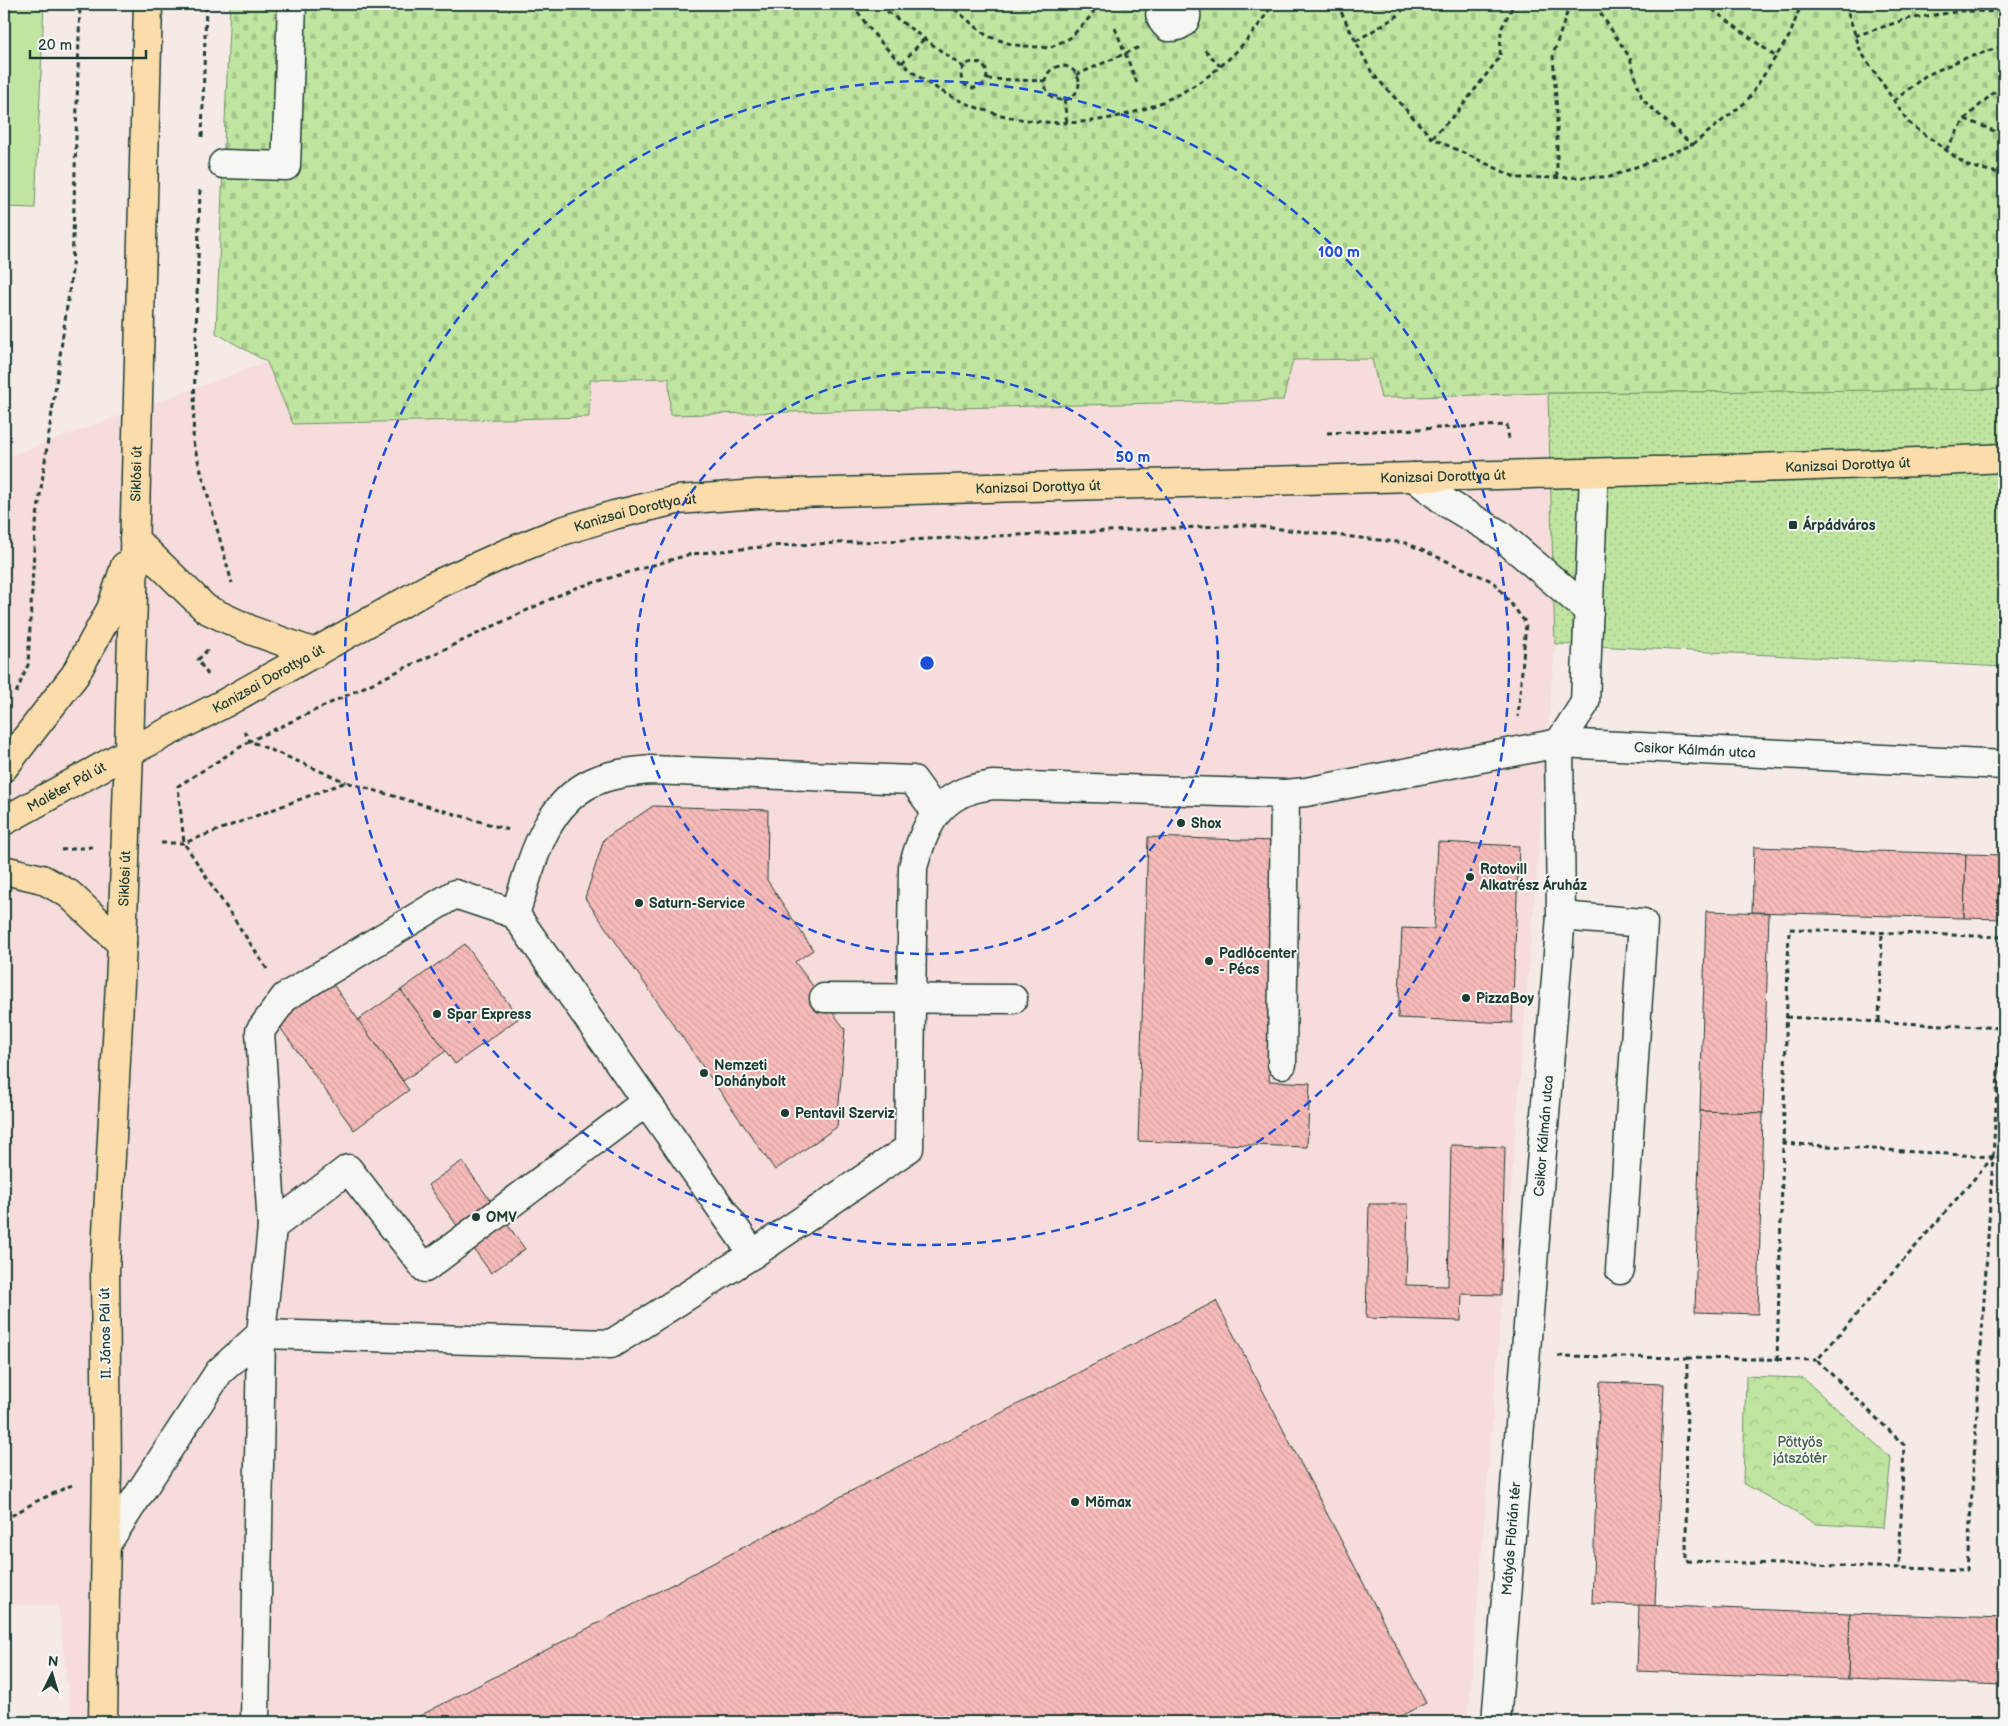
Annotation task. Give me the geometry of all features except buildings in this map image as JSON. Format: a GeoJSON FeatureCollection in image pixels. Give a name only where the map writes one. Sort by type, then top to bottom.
{"type":"FeatureCollection","features":[{"type":"Feature","properties":{"kind":"main road","name":"Siklósi út"},"geometry":{"type":"LineString","coordinates":[[122,944],[129,752],[148,4]]}},
{"type":"Feature","properties":{"kind":"main road","name":"Kanizsai Dorottya út"},"geometry":{"type":"LineString","coordinates":[[129,752],[225,703],[432,588],[507,552],[570,528],[677,500],[767,494],[1824,467],[2004,458]]}},
{"type":"Feature","properties":{"kind":"main road"},"geometry":{"type":"LineString","coordinates":[[4,767],[75,675],[111,609],[134,539],[206,609],[254,631],[315,653]]}},
{"type":"Feature","properties":{"kind":"main road","name":"Maléter Pál út"},"geometry":{"type":"LineString","coordinates":[[4,821],[129,752]]}},
{"type":"Feature","properties":{"kind":"main road"},"geometry":{"type":"LineString","coordinates":[[4,870],[42,879],[68,894],[122,944]]}},
{"type":"Feature","properties":{"kind":"main road","name":"II. János Pál út"},"geometry":{"type":"LineString","coordinates":[[104,1722],[107,1544],[105,1272],[122,944]]}},
{"type":"Feature","properties":{"kind":"street"},"geometry":{"type":"LineString","coordinates":[[223,164],[286,166],[292,4]]}},
{"type":"Feature","properties":{"kind":"street"},"geometry":{"type":"LineString","coordinates":[[1168,4],[1163,6],[1160,14],[1162,22],[1168,28],[1177,28],[1184,24],[1186,16],[1184,8],[1180,4]]}},
{"type":"Feature","properties":{"kind":"street"},"geometry":{"type":"LineString","coordinates":[[107,1544],[219,1372],[261,1334],[612,1344],[753,1254],[909,1148],[913,867],[920,840],[936,812],[949,800],[969,790],[992,785],[1285,794],[1306,792],[1559,743],[1585,703],[1594,473]]}},
{"type":"Feature","properties":{"kind":"street"},"geometry":{"type":"LineString","coordinates":[[1414,476],[1447,504],[1499,534],[1589,611]]}},
{"type":"Feature","properties":{"kind":"street","name":"Csikor Kálmán utca"},"geometry":{"type":"LineString","coordinates":[[1525,1356],[1561,916],[1559,743],[2004,765]]}},
{"type":"Feature","properties":{"kind":"street"},"geometry":{"type":"LineString","coordinates":[[515,914],[547,824],[558,810],[572,795],[590,783],[626,773],[650,770],[913,780],[936,812]]}},
{"type":"Feature","properties":{"kind":"street"},"geometry":{"type":"LineString","coordinates":[[1282,1064],[1285,794]]}},
{"type":"Feature","properties":{"kind":"street"},"geometry":{"type":"LineString","coordinates":[[255,1722],[261,1334],[272,1226],[260,1030],[285,997],[455,894],[515,914],[753,1254]]}},
{"type":"Feature","properties":{"kind":"street"},"geometry":{"type":"LineString","coordinates":[[1561,916],[1643,924],[1620,1270]]}},
{"type":"Feature","properties":{"kind":"street"},"geometry":{"type":"LineString","coordinates":[[824,998],[1013,999]]}},
{"type":"Feature","properties":{"kind":"street"},"geometry":{"type":"LineString","coordinates":[[272,1226],[348,1169],[425,1268],[646,1102]]}},
{"type":"Feature","properties":{"kind":"street","name":"Mátyás Flórián tér"},"geometry":{"type":"LineString","coordinates":[[1496,1722],[1525,1356]]}},
{"type":"Feature","properties":{"kind":"path"},"geometry":{"type":"LineString","coordinates":[[13,699],[28,665],[35,531],[72,271],[80,4]]}},
{"type":"Feature","properties":{"kind":"path"},"geometry":{"type":"LineString","coordinates":[[202,143],[206,4]]}},
{"type":"Feature","properties":{"kind":"path"},"geometry":{"type":"LineString","coordinates":[[853,4],[874,34],[902,63],[915,74],[947,94],[982,110],[1020,120],[1067,123],[1096,122],[1133,113],[1169,100],[1202,80],[1232,56],[1257,28],[1273,4]]}},
{"type":"Feature","properties":{"kind":"path"},"geometry":{"type":"LineString","coordinates":[[882,4],[888,12],[963,67]]}},
{"type":"Feature","properties":{"kind":"path"},"geometry":{"type":"LineString","coordinates":[[947,4],[987,36],[1014,45],[1049,48],[1070,38],[1090,17],[1098,4]]}},
{"type":"Feature","properties":{"kind":"path"},"geometry":{"type":"LineString","coordinates":[[1338,4],[1372,73],[1432,138],[1517,178],[1610,177],[1692,145],[1747,102],[1790,35],[1801,4]]}},
{"type":"Feature","properties":{"kind":"path"},"geometry":{"type":"LineString","coordinates":[[1356,41],[1399,15],[1407,4]]}},
{"type":"Feature","properties":{"kind":"path"},"geometry":{"type":"LineString","coordinates":[[1432,138],[1459,110],[1500,57],[1501,29],[1514,4]]}},
{"type":"Feature","properties":{"kind":"path"},"geometry":{"type":"LineString","coordinates":[[1557,177],[1557,114],[1553,55],[1570,4]]}},
{"type":"Feature","properties":{"kind":"path"},"geometry":{"type":"LineString","coordinates":[[1602,4],[1601,14],[1630,58],[1642,99],[1692,145]]}},
{"type":"Feature","properties":{"kind":"path"},"geometry":{"type":"LineString","coordinates":[[1706,4],[1776,57]]}},
{"type":"Feature","properties":{"kind":"path"},"geometry":{"type":"LineString","coordinates":[[1845,4],[1861,52],[1909,123],[1968,166],[2004,174]]}},
{"type":"Feature","properties":{"kind":"path"},"geometry":{"type":"LineString","coordinates":[[1855,36],[1907,19],[1962,11],[2004,12]]}},
{"type":"Feature","properties":{"kind":"path"},"geometry":{"type":"LineString","coordinates":[[1115,28],[1137,82]]}},
{"type":"Feature","properties":{"kind":"path"},"geometry":{"type":"LineString","coordinates":[[902,63],[924,39]]}},
{"type":"Feature","properties":{"kind":"path"},"geometry":{"type":"LineString","coordinates":[[1076,75],[1142,46]]}},
{"type":"Feature","properties":{"kind":"path"},"geometry":{"type":"LineString","coordinates":[[1894,101],[1925,76],[1960,60],[2004,46]]}},
{"type":"Feature","properties":{"kind":"path"},"geometry":{"type":"LineString","coordinates":[[970,62],[978,62],[985,67],[987,78],[986,82],[979,88],[971,88],[964,83],[961,75],[963,67],[970,62]]}},
{"type":"Feature","properties":{"kind":"path"},"geometry":{"type":"LineString","coordinates":[[1064,66],[1074,70],[1076,75],[1079,80],[1077,90],[1070,98],[1059,100],[1050,95],[1045,86],[1046,75],[1053,68],[1064,66]]}},
{"type":"Feature","properties":{"kind":"path"},"geometry":{"type":"LineString","coordinates":[[987,78],[1046,81]]}},
{"type":"Feature","properties":{"kind":"path"},"geometry":{"type":"LineString","coordinates":[[1946,150],[1965,119],[1993,92],[2004,86]]}},
{"type":"Feature","properties":{"kind":"path"},"geometry":{"type":"LineString","coordinates":[[1064,99],[1067,123]]}},
{"type":"Feature","properties":{"kind":"path"},"geometry":{"type":"LineString","coordinates":[[1965,119],[2004,135]]}},
{"type":"Feature","properties":{"kind":"path"},"geometry":{"type":"LineString","coordinates":[[201,183],[193,442],[237,601],[231,621],[198,660],[250,740],[346,782],[541,839]]}},
{"type":"Feature","properties":{"kind":"path"},"geometry":{"type":"LineString","coordinates":[[285,997],[184,843],[178,786],[250,740],[572,589],[690,554],[771,546],[1245,525],[1406,543],[1494,582],[1526,623],[1515,750]]}},
{"type":"Feature","properties":{"kind":"path"},"geometry":{"type":"LineString","coordinates":[[184,843],[346,782]]}},
{"type":"Feature","properties":{"kind":"path"},"geometry":{"type":"LineString","coordinates":[[1776,1360],[1789,929],[2004,937]]}},
{"type":"Feature","properties":{"kind":"path"},"geometry":{"type":"LineString","coordinates":[[1878,1021],[1882,933]]}},
{"type":"Feature","properties":{"kind":"path"},"geometry":{"type":"LineString","coordinates":[[1687,1358],[1686,1561],[1967,1570],[2004,972]]}},
{"type":"Feature","properties":{"kind":"path"},"geometry":{"type":"LineString","coordinates":[[1786,1017],[2001,1028]]}},
{"type":"Feature","properties":{"kind":"path"},"geometry":{"type":"LineString","coordinates":[[1782,1143],[2004,1158]]}},
{"type":"Feature","properties":{"kind":"path"},"geometry":{"type":"LineString","coordinates":[[1817,1360],[1993,1158]]}},
{"type":"Feature","properties":{"kind":"path"},"geometry":{"type":"LineString","coordinates":[[1525,1356],[1817,1360],[1904,1445],[1899,1568]]}},
{"type":"Feature","properties":{"kind":"path"},"geometry":{"type":"LineString","coordinates":[[4,1520],[37,1501],[107,1468]]}},
{"type":"Feature","properties":{"kind":"shaded area"},"geometry":{"type":"Polygon","coordinates":[[[1372,358],[1381,398],[1548,393],[1555,644],[1468,1722],[72,1722],[58,1606],[4,1605],[4,458],[267,362],[294,424],[589,417],[590,380],[669,378],[670,415],[1283,400],[1293,360],[1372,358]]]}},
{"type":"Feature","properties":{"kind":"green space"},"geometry":{"type":"Polygon","coordinates":[[[4,4],[44,4],[35,208],[4,207],[4,4]]]}},
{"type":"Feature","properties":{"kind":"green space"},"geometry":{"type":"Polygon","coordinates":[[[230,4],[2004,4],[2004,389],[1548,393],[1381,398],[1372,359],[1293,360],[1283,400],[670,415],[669,378],[590,380],[589,417],[293,424],[267,362],[216,333],[230,4]]]}},
{"type":"Feature","properties":{"kind":"green space"},"geometry":{"type":"Polygon","coordinates":[[[2004,389],[2004,667],[1555,644],[1548,393],[2004,389]]]}},
{"type":"Feature","properties":{"kind":"green space","name":"Pöttyös játszótér"},"geometry":{"type":"Polygon","coordinates":[[[1746,1376],[1803,1378],[1891,1458],[1884,1528],[1816,1524],[1743,1483],[1746,1376]]]}},
{"type":"Feature","properties":{"kind":"place","name":"Árpádváros"},"geometry":{"type":"Point","coordinates":[1793,525]}},
{"type":"Feature","properties":{"kind":"place","name":"Shox"},"geometry":{"type":"Point","coordinates":[1181,823]}},
{"type":"Feature","properties":{"kind":"place","name":"Rotovill Alkatrész Áruház"},"geometry":{"type":"Point","coordinates":[1470,877]}},
{"type":"Feature","properties":{"kind":"place","name":"Saturn-Service"},"geometry":{"type":"Point","coordinates":[639,903]}},
{"type":"Feature","properties":{"kind":"place","name":"Padlócenter - Pécs"},"geometry":{"type":"Point","coordinates":[1209,961]}},
{"type":"Feature","properties":{"kind":"place","name":"PizzaBoy"},"geometry":{"type":"Point","coordinates":[1466,998]}},
{"type":"Feature","properties":{"kind":"place","name":"Spar Express"},"geometry":{"type":"Point","coordinates":[437,1014]}},
{"type":"Feature","properties":{"kind":"place","name":"Nemzeti Dohánybolt"},"geometry":{"type":"Point","coordinates":[704,1073]}},
{"type":"Feature","properties":{"kind":"place","name":"Pentavil Szerviz"},"geometry":{"type":"Point","coordinates":[785,1113]}},
{"type":"Feature","properties":{"kind":"place","name":"OMV"},"geometry":{"type":"Point","coordinates":[476,1217]}},
{"type":"Feature","properties":{"kind":"place","name":"Mömax"},"geometry":{"type":"Point","coordinates":[1075,1502]}}]}
